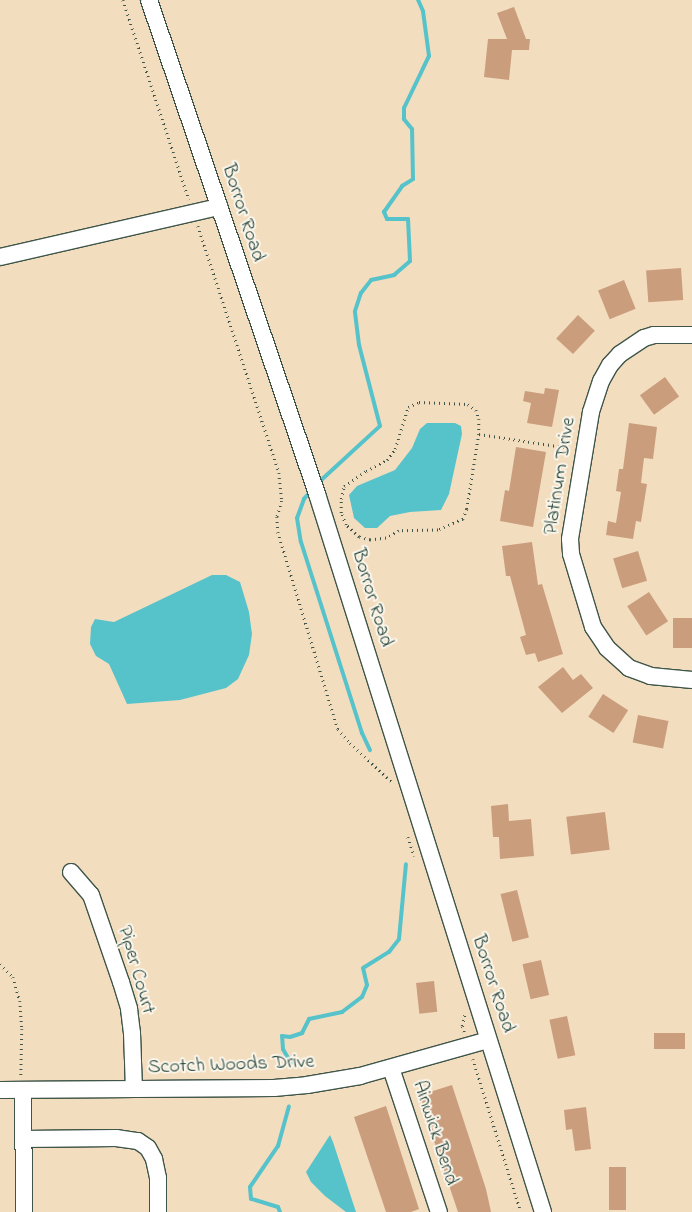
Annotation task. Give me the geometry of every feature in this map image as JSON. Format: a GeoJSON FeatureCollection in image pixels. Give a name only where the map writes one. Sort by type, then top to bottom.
{"type":"FeatureCollection","features":[{"type":"Feature","properties":{"kind":"street","name":"Borror Road"},"geometry":{"type":"LineString","coordinates":[[149,0],[315,488],[543,1212]]}},
{"type":"Feature","properties":{"kind":"street"},"geometry":{"type":"LineString","coordinates":[[0,258],[219,207]]}},
{"type":"Feature","properties":{"kind":"street","name":"Platinum Drive"},"geometry":{"type":"LineString","coordinates":[[692,335],[654,335],[634,343],[610,365],[595,397],[584,450],[570,539],[571,554],[593,627],[606,648],[629,668],[651,676],[692,680]]}},
{"type":"Feature","properties":{"kind":"street","name":"Piper Court"},"geometry":{"type":"LineString","coordinates":[[71,872],[91,895],[129,1009],[134,1089]]}},
{"type":"Feature","properties":{"kind":"street","name":"Scotch Woods Drive"},"geometry":{"type":"LineString","coordinates":[[0,1090],[274,1088],[337,1081],[391,1068],[488,1040]]}},
{"type":"Feature","properties":{"kind":"street","name":"Ainwick Bend"},"geometry":{"type":"LineString","coordinates":[[391,1068],[439,1212]]}},
{"type":"Feature","properties":{"kind":"street"},"geometry":{"type":"LineString","coordinates":[[22,1090],[24,1212]]}},
{"type":"Feature","properties":{"kind":"street"},"geometry":{"type":"LineString","coordinates":[[23,1139],[116,1138],[138,1141],[148,1148],[154,1159],[158,1178],[158,1212]]}},
{"type":"Feature","properties":{"kind":"path"},"geometry":{"type":"LineString","coordinates":[[123,0],[279,473],[282,501],[277,516],[278,532],[338,729],[350,743],[392,782],[395,791]]}},
{"type":"Feature","properties":{"kind":"path"},"geometry":{"type":"LineString","coordinates":[[418,402],[468,404],[476,410],[479,420],[479,434],[467,509],[463,519],[438,530],[399,531],[386,538],[370,540],[359,537],[346,524],[341,513],[341,499],[344,486],[387,460],[396,449],[408,408],[418,402]]}},
{"type":"Feature","properties":{"kind":"path"},"geometry":{"type":"LineString","coordinates":[[479,434],[584,450]]}},
{"type":"Feature","properties":{"kind":"path"},"geometry":{"type":"LineString","coordinates":[[406,831],[415,857]]}},
{"type":"Feature","properties":{"kind":"path"},"geometry":{"type":"LineString","coordinates":[[0,964],[13,977],[20,1001],[22,1090]]}},
{"type":"Feature","properties":{"kind":"path"},"geometry":{"type":"LineString","coordinates":[[463,1004],[465,1013],[462,1026],[521,1212]]}},
{"type":"Feature","properties":{"kind":"water"},"geometry":{"type":"Polygon","coordinates":[[[427,423],[455,423],[461,426],[462,434],[449,494],[441,510],[410,512],[390,516],[377,528],[365,528],[354,518],[349,495],[357,486],[395,470],[412,448],[420,429],[427,423]]]}},
{"type":"Feature","properties":{"kind":"water"},"geometry":{"type":"Polygon","coordinates":[[[212,575],[226,575],[240,582],[249,612],[252,634],[249,655],[238,679],[226,688],[180,700],[127,704],[109,664],[96,656],[90,644],[91,627],[95,619],[114,622],[212,575]]]}},
{"type":"Feature","properties":{"kind":"water"},"geometry":{"type":"Polygon","coordinates":[[[330,1135],[356,1212],[346,1212],[325,1196],[311,1182],[306,1172],[330,1135]]]}},
{"type":"Feature","properties":{"kind":"building"},"geometry":{"type":"Polygon","coordinates":[[[514,7],[526,39],[530,39],[529,50],[512,50],[509,80],[484,77],[488,39],[507,39],[497,13],[514,7]]]}},
{"type":"Feature","properties":{"kind":"building"},"geometry":{"type":"Polygon","coordinates":[[[681,268],[683,300],[648,302],[646,270],[681,268]]]}},
{"type":"Feature","properties":{"kind":"building"},"geometry":{"type":"Polygon","coordinates":[[[624,280],[636,309],[610,319],[598,290],[624,280]]]}},
{"type":"Feature","properties":{"kind":"building"},"geometry":{"type":"Polygon","coordinates":[[[578,315],[595,331],[573,354],[556,338],[578,315]]]}},
{"type":"Feature","properties":{"kind":"building"},"geometry":{"type":"Polygon","coordinates":[[[665,377],[679,396],[654,415],[640,395],[665,377]]]}},
{"type":"Feature","properties":{"kind":"building"},"geometry":{"type":"Polygon","coordinates":[[[545,388],[559,390],[552,427],[527,423],[531,403],[523,401],[525,391],[544,394],[545,388]]]}},
{"type":"Feature","properties":{"kind":"building"},"geometry":{"type":"Polygon","coordinates":[[[629,423],[657,427],[653,459],[644,458],[641,483],[647,484],[641,522],[636,521],[633,539],[606,535],[608,521],[616,523],[621,492],[616,491],[619,469],[623,469],[629,423]]]}},
{"type":"Feature","properties":{"kind":"building"},"geometry":{"type":"Polygon","coordinates":[[[516,447],[546,452],[533,527],[500,521],[505,490],[509,491],[516,447]]]}},
{"type":"Feature","properties":{"kind":"building"},"geometry":{"type":"Polygon","coordinates":[[[532,542],[538,585],[542,584],[563,654],[538,662],[535,653],[526,655],[520,637],[526,635],[510,576],[506,576],[502,546],[532,542]]]}},
{"type":"Feature","properties":{"kind":"building"},"geometry":{"type":"Polygon","coordinates":[[[638,551],[647,581],[622,588],[613,559],[638,551]]]}},
{"type":"Feature","properties":{"kind":"building"},"geometry":{"type":"Polygon","coordinates":[[[649,592],[668,621],[646,636],[627,606],[649,592]]]}},
{"type":"Feature","properties":{"kind":"building"},"geometry":{"type":"Polygon","coordinates":[[[673,618],[692,618],[692,648],[673,648],[673,618]]]}},
{"type":"Feature","properties":{"kind":"building"},"geometry":{"type":"Polygon","coordinates":[[[563,667],[573,680],[581,674],[593,688],[562,713],[538,687],[563,667]]]}},
{"type":"Feature","properties":{"kind":"building"},"geometry":{"type":"Polygon","coordinates":[[[603,694],[628,710],[613,733],[588,717],[603,694]]]}},
{"type":"Feature","properties":{"kind":"building"},"geometry":{"type":"Polygon","coordinates":[[[638,715],[668,721],[663,748],[633,742],[638,715]]]}},
{"type":"Feature","properties":{"kind":"building"},"geometry":{"type":"Polygon","coordinates":[[[508,804],[509,821],[531,819],[534,856],[500,859],[499,837],[493,837],[491,806],[508,804]]]}},
{"type":"Feature","properties":{"kind":"building"},"geometry":{"type":"Polygon","coordinates":[[[605,812],[610,850],[571,854],[566,817],[605,812]]]}},
{"type":"Feature","properties":{"kind":"building"},"geometry":{"type":"Polygon","coordinates":[[[517,890],[529,938],[512,942],[501,894],[517,890]]]}},
{"type":"Feature","properties":{"kind":"building"},"geometry":{"type":"Polygon","coordinates":[[[541,960],[549,995],[531,999],[522,964],[541,960]]]}},
{"type":"Feature","properties":{"kind":"building"},"geometry":{"type":"Polygon","coordinates":[[[434,981],[437,1012],[419,1014],[416,983],[434,981]]]}},
{"type":"Feature","properties":{"kind":"building"},"geometry":{"type":"Polygon","coordinates":[[[567,1016],[575,1055],[558,1059],[549,1020],[567,1016]]]}},
{"type":"Feature","properties":{"kind":"building"},"geometry":{"type":"Polygon","coordinates":[[[654,1033],[685,1033],[685,1049],[654,1049],[654,1033]]]}},
{"type":"Feature","properties":{"kind":"building"},"geometry":{"type":"Polygon","coordinates":[[[452,1085],[486,1189],[491,1212],[458,1212],[429,1126],[420,1095],[452,1085]]]}},
{"type":"Feature","properties":{"kind":"building"},"geometry":{"type":"Polygon","coordinates":[[[386,1106],[419,1209],[411,1212],[386,1212],[354,1117],[386,1106]]]}},
{"type":"Feature","properties":{"kind":"building"},"geometry":{"type":"Polygon","coordinates":[[[586,1107],[591,1149],[575,1151],[572,1129],[566,1130],[564,1110],[586,1107]]]}},
{"type":"Feature","properties":{"kind":"building"},"geometry":{"type":"Polygon","coordinates":[[[609,1167],[626,1167],[626,1210],[609,1210],[609,1167]]]}},
{"type":"Feature","properties":{"kind":"waterway"},"geometry":{"type":"LineString","coordinates":[[318,483],[380,426],[359,345],[355,311],[361,293],[371,280],[394,275],[410,261],[408,219],[387,219],[384,212],[402,186],[413,179],[412,129],[404,119],[404,108],[429,56],[423,11],[418,0]]}},
{"type":"Feature","properties":{"kind":"waterway"},"geometry":{"type":"LineString","coordinates":[[312,490],[304,499],[297,518],[301,542],[362,733],[370,750]]}},
{"type":"Feature","properties":{"kind":"waterway"},"geometry":{"type":"LineString","coordinates":[[291,1063],[283,1049],[282,1036],[290,1037],[302,1033],[309,1019],[342,1012],[362,997],[367,985],[363,968],[389,952],[399,939],[406,864]]}},
{"type":"Feature","properties":{"kind":"waterway"},"geometry":{"type":"LineString","coordinates":[[280,1212],[278,1207],[251,1199],[250,1187],[278,1146],[289,1106]]}}]}
